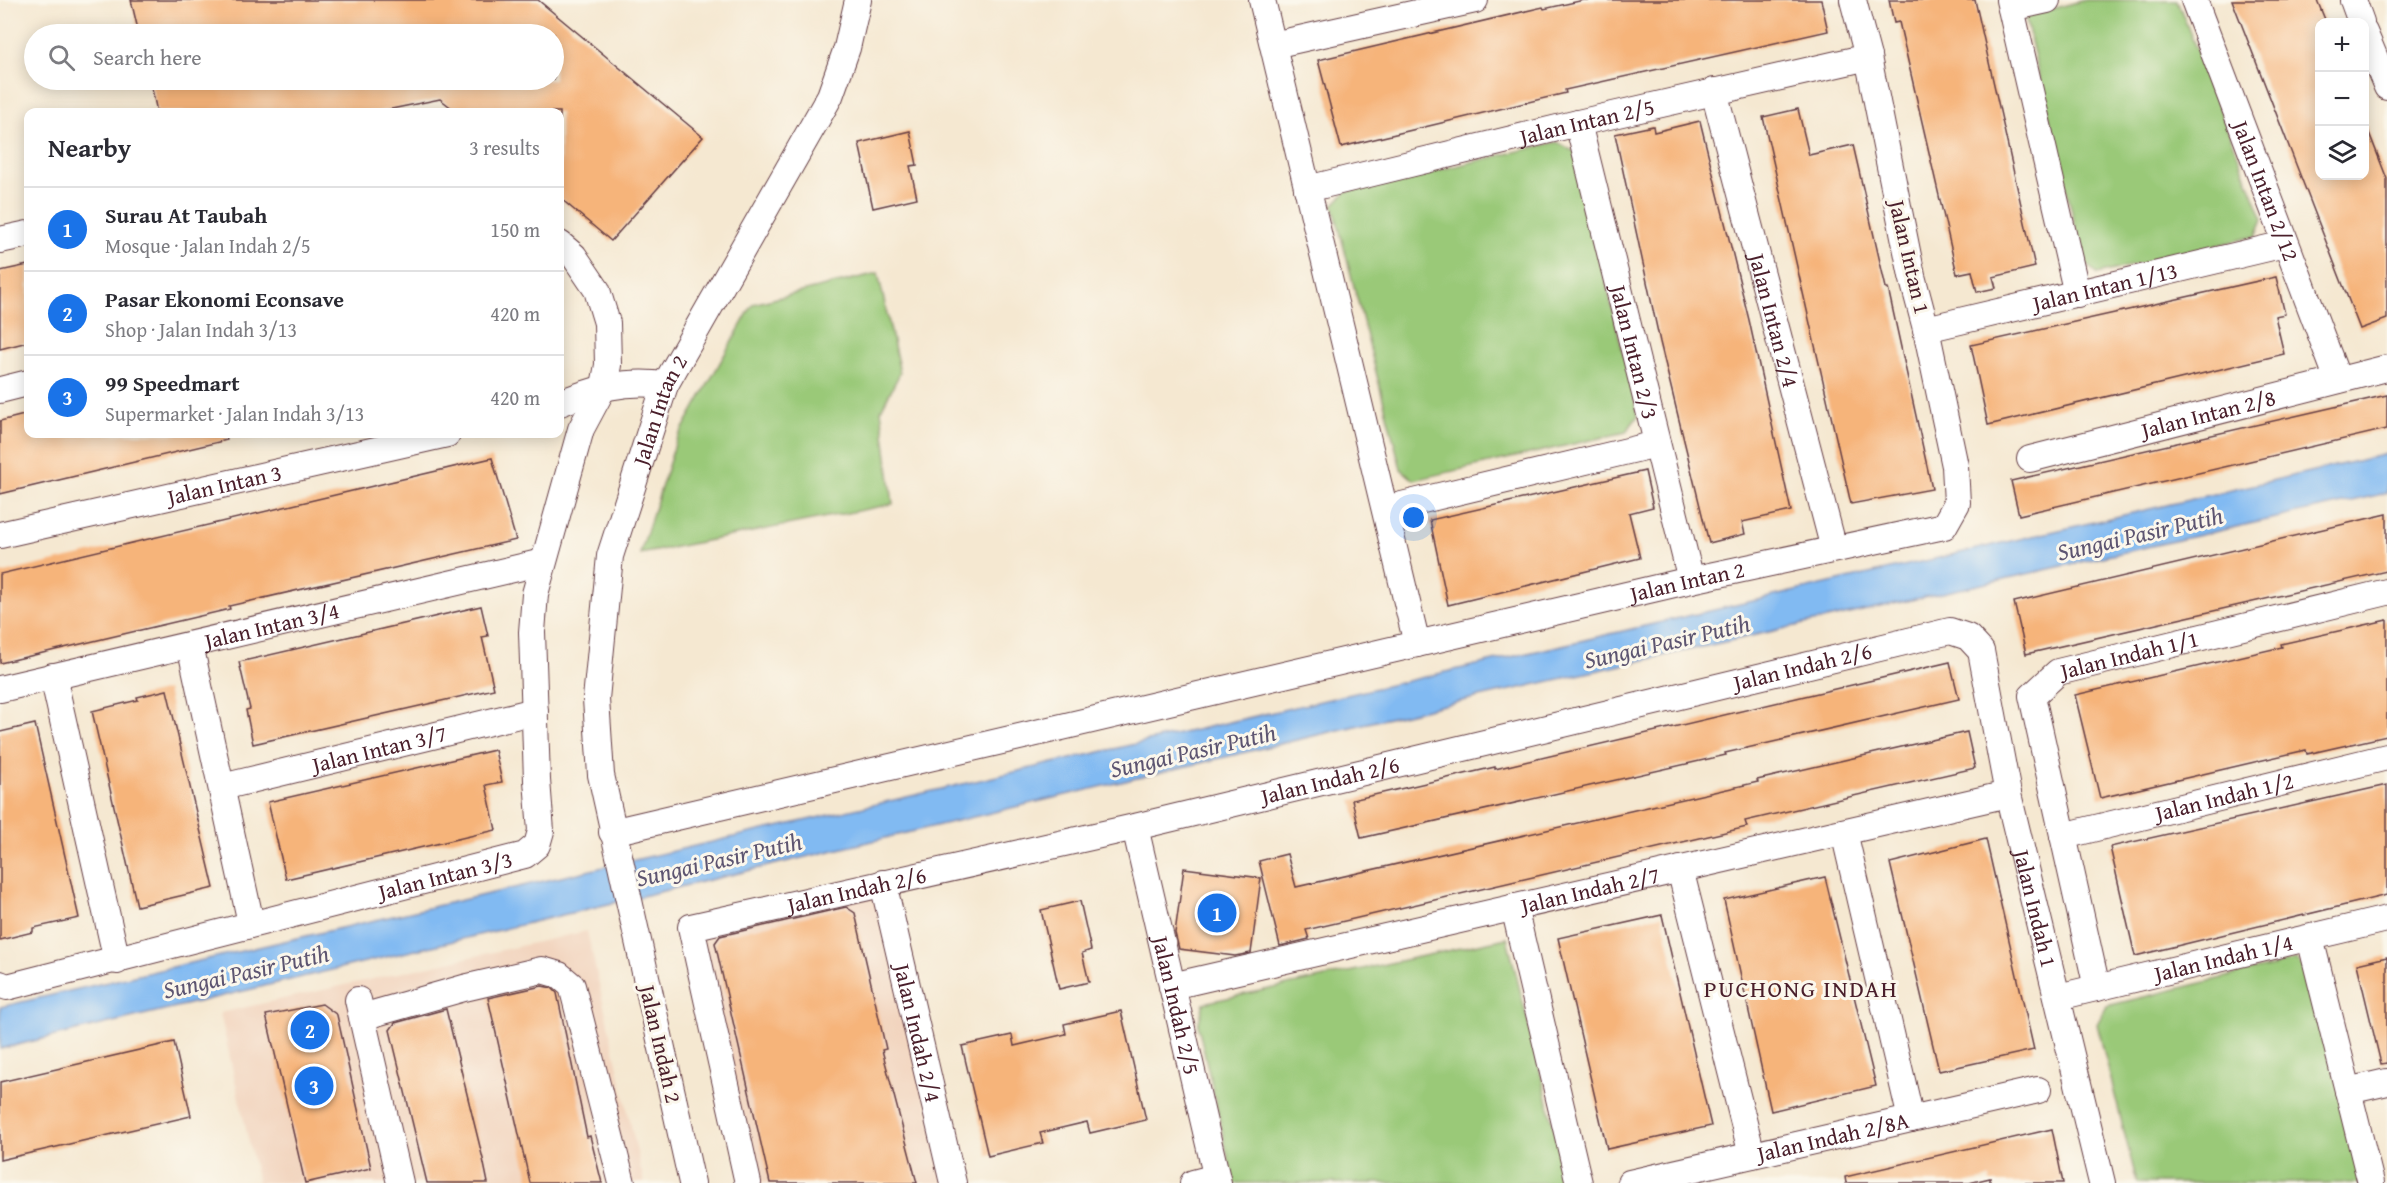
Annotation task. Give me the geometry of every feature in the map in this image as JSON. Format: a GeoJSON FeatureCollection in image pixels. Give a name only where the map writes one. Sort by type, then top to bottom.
{"type":"FeatureCollection","features":[{"type":"Feature","properties":{"kind":"street","name":"Jalan Intan 2"},"geometry":{"type":"LineString","coordinates":[[618,857],[601,775],[596,699],[610,556],[665,385],[830,96],[847,48],[858,0]]}},
{"type":"Feature","properties":{"kind":"street"},"geometry":{"type":"LineString","coordinates":[[1262,0],[1417,644]]}},
{"type":"Feature","properties":{"kind":"street"},"geometry":{"type":"LineString","coordinates":[[1273,45],[1475,0]]}},
{"type":"Feature","properties":{"kind":"street","name":"Jalan Intan 1"},"geometry":{"type":"LineString","coordinates":[[1853,0],[1868,57],[1912,276],[1926,328],[1955,466],[1958,503],[1951,514]]}},
{"type":"Feature","properties":{"kind":"street"},"geometry":{"type":"LineString","coordinates":[[2047,0],[2010,4],[2077,294]]}},
{"type":"Feature","properties":{"kind":"street","name":"Jalan Intan 2/12"},"geometry":{"type":"LineString","coordinates":[[2194,0],[2338,380]]}},
{"type":"Feature","properties":{"kind":"street"},"geometry":{"type":"LineString","coordinates":[[2353,0],[2360,18]]}},
{"type":"Feature","properties":{"kind":"street"},"geometry":{"type":"LineString","coordinates":[[2369,44],[2387,87]]}},
{"type":"Feature","properties":{"kind":"street","name":"Jalan Intan 2/5"},"geometry":{"type":"LineString","coordinates":[[1307,189],[1578,123],[1868,57]]}},
{"type":"Feature","properties":{"kind":"street","name":"Jalan Intan 2/4"},"geometry":{"type":"LineString","coordinates":[[1714,92],[1834,549]]}},
{"type":"Feature","properties":{"kind":"street","name":"Jalan Intan 2/3"},"geometry":{"type":"LineString","coordinates":[[1578,123],[1691,580]]}},
{"type":"Feature","properties":{"kind":"street"},"geometry":{"type":"LineString","coordinates":[[0,240],[24,235]]}},
{"type":"Feature","properties":{"kind":"street","name":"Jalan Intan 1/13"},"geometry":{"type":"LineString","coordinates":[[1926,328],[2285,244]]}},
{"type":"Feature","properties":{"kind":"street"},"geometry":{"type":"LineString","coordinates":[[564,253],[597,290],[607,322],[608,365],[604,386]]}},
{"type":"Feature","properties":{"kind":"street","name":"Jalan Intan 2/8"},"geometry":{"type":"LineString","coordinates":[[2030,459],[2387,368]]}},
{"type":"Feature","properties":{"kind":"street"},"geometry":{"type":"LineString","coordinates":[[564,401],[604,386],[645,382],[665,385]]}},
{"type":"Feature","properties":{"kind":"street"},"geometry":{"type":"LineString","coordinates":[[0,390],[24,385]]}},
{"type":"Feature","properties":{"kind":"street","name":"Jalan Intan 3/3"},"geometry":{"type":"LineString","coordinates":[[0,984],[7,987],[117,961],[251,923],[525,855],[537,845],[541,831],[532,632],[535,594],[581,429],[604,386]]}},
{"type":"Feature","properties":{"kind":"street","name":"Jalan Intan 3"},"geometry":{"type":"LineString","coordinates":[[0,535],[429,438]]}},
{"type":"Feature","properties":{"kind":"street"},"geometry":{"type":"LineString","coordinates":[[1384,509],[1657,444]]}},
{"type":"Feature","properties":{"kind":"street","name":"Jalan Intan 2"},"geometry":{"type":"LineString","coordinates":[[612,832],[1691,580],[1944,526],[1951,514]]}},
{"type":"Feature","properties":{"kind":"street","name":"Jalan Intan 3/4"},"geometry":{"type":"LineString","coordinates":[[0,688],[543,562]]}},
{"type":"Feature","properties":{"kind":"street","name":"Jalan Indah 1/1"},"geometry":{"type":"LineString","coordinates":[[2097,988],[2032,696],[2058,672],[2387,592]]}},
{"type":"Feature","properties":{"kind":"street","name":"Jalan Indah 2/6"},"geometry":{"type":"LineString","coordinates":[[748,1183],[691,927],[1135,827],[1950,631],[1968,637]]}},
{"type":"Feature","properties":{"kind":"street","name":"Jalan Indah 1"},"geometry":{"type":"LineString","coordinates":[[1968,637],[1981,651],[2008,794],[2102,1183]]}},
{"type":"Feature","properties":{"kind":"street"},"geometry":{"type":"LineString","coordinates":[[190,645],[251,923]]}},
{"type":"Feature","properties":{"kind":"street"},"geometry":{"type":"LineString","coordinates":[[52,676],[117,961]]}},
{"type":"Feature","properties":{"kind":"street","name":"Jalan Intan 3/7"},"geometry":{"type":"LineString","coordinates":[[222,787],[535,711]]}},
{"type":"Feature","properties":{"kind":"street","name":"Jalan Indah 1/2"},"geometry":{"type":"LineString","coordinates":[[2063,836],[2387,758]]}},
{"type":"Feature","properties":{"kind":"street","name":"Jalan Indah 2/7"},"geometry":{"type":"LineString","coordinates":[[1172,986],[2008,794]]}},
{"type":"Feature","properties":{"kind":"street","name":"Jalan Indah 2/5"},"geometry":{"type":"LineString","coordinates":[[1135,827],[1172,986],[1209,1181]]}},
{"type":"Feature","properties":{"kind":"street"},"geometry":{"type":"LineString","coordinates":[[1844,832],[1911,1119]]}},
{"type":"Feature","properties":{"kind":"street","name":"Jalan Indah 2"},"geometry":{"type":"LineString","coordinates":[[618,857],[692,1183]]}},
{"type":"Feature","properties":{"kind":"street"},"geometry":{"type":"LineString","coordinates":[[1680,870],[1752,1155]]}},
{"type":"Feature","properties":{"kind":"street","name":"Jalan Indah 2/4"},"geometry":{"type":"LineString","coordinates":[[884,883],[953,1183]]}},
{"type":"Feature","properties":{"kind":"street"},"geometry":{"type":"LineString","coordinates":[[1514,908],[1579,1183]]}},
{"type":"Feature","properties":{"kind":"street","name":"Jalan Indah 1/4"},"geometry":{"type":"LineString","coordinates":[[2058,998],[2387,919]]}},
{"type":"Feature","properties":{"kind":"street"},"geometry":{"type":"LineString","coordinates":[[2310,938],[2371,1183]]}},
{"type":"Feature","properties":{"kind":"street"},"geometry":{"type":"LineString","coordinates":[[400,1183],[360,1008],[542,970],[559,975],[572,986],[622,1183]]}},
{"type":"Feature","properties":{"kind":"street"},"geometry":{"type":"LineString","coordinates":[[2348,1091],[2387,1082]]}},
{"type":"Feature","properties":{"kind":"street","name":"Jalan Indah 2/8A"},"geometry":{"type":"LineString","coordinates":[[1630,1183],[2038,1090]]}},
{"type":"Feature","properties":{"kind":"shaded area"},"geometry":{"type":"Polygon","coordinates":[[[877,890],[945,1183],[755,1183],[699,931],[877,890]]]}},
{"type":"Feature","properties":{"kind":"shaded area"},"geometry":{"type":"Polygon","coordinates":[[[587,931],[644,1183],[258,1183],[220,1013],[587,931]]]}},
{"type":"Feature","properties":{"kind":"green space"},"geometry":{"type":"Polygon","coordinates":[[[2085,0],[2177,0],[2263,219],[2256,236],[2097,274],[2084,262],[2025,16],[2085,0]]]}},
{"type":"Feature","properties":{"kind":"green space"},"geometry":{"type":"Polygon","coordinates":[[[1557,142],[1575,152],[1638,416],[1626,432],[1414,480],[1401,469],[1333,205],[1346,192],[1557,142]]]}},
{"type":"Feature","properties":{"kind":"green space"},"geometry":{"type":"Polygon","coordinates":[[[878,273],[900,373],[881,410],[893,504],[640,554],[676,441],[753,304],[878,273]]]}},
{"type":"Feature","properties":{"kind":"green space"},"geometry":{"type":"Polygon","coordinates":[[[1507,938],[1568,1183],[1234,1183],[1198,1025],[1204,1003],[1507,938]]]}},
{"type":"Feature","properties":{"kind":"green space"},"geometry":{"type":"Polygon","coordinates":[[[2296,960],[2312,979],[2363,1183],[2137,1183],[2097,1024],[2107,1006],[2296,960]]]}},
{"type":"Feature","properties":{"kind":"water","name":"Sungai Pasir Putih"},"geometry":{"type":"Polygon","coordinates":[[[2387,454],[2387,493],[1435,707],[0,1049],[0,1007],[2387,454]]]}},
{"type":"Feature","properties":{"kind":"building"},"geometry":{"type":"Polygon","coordinates":[[[131,0],[538,0],[703,137],[611,241],[564,201],[564,108],[452,108],[440,99],[396,108],[156,108],[152,90],[564,90],[564,24],[137,24],[131,0]]]}},
{"type":"Feature","properties":{"kind":"building"},"geometry":{"type":"Polygon","coordinates":[[[1584,0],[1821,0],[1828,31],[1565,90],[1566,93],[1341,147],[1318,60],[1543,7],[1544,9],[1584,0]]]}},
{"type":"Feature","properties":{"kind":"building"},"geometry":{"type":"Polygon","coordinates":[[[1889,0],[1975,0],[2035,267],[1993,277],[1996,288],[1977,292],[1972,271],[1957,274],[1899,22],[1894,23],[1889,0]]]}},
{"type":"Feature","properties":{"kind":"building"},"geometry":{"type":"Polygon","coordinates":[[[2232,0],[2317,0],[2324,18],[2315,18],[2315,180],[2369,180],[2369,133],[2387,179],[2387,319],[2360,329],[2232,0]]]}},
{"type":"Feature","properties":{"kind":"building"},"geometry":{"type":"Polygon","coordinates":[[[1798,109],[1809,155],[1853,145],[1886,288],[1888,288],[1932,489],[1851,504],[1763,117],[1798,109]]]}},
{"type":"Feature","properties":{"kind":"building"},"geometry":{"type":"Polygon","coordinates":[[[1700,121],[1749,320],[1791,511],[1742,522],[1745,534],[1709,543],[1660,342],[1615,134],[1653,126],[1654,132],[1700,121]]]}},
{"type":"Feature","properties":{"kind":"building"},"geometry":{"type":"Polygon","coordinates":[[[910,131],[917,165],[910,166],[917,198],[873,208],[859,143],[910,131]]]}},
{"type":"Feature","properties":{"kind":"building"},"geometry":{"type":"Polygon","coordinates":[[[24,266],[24,343],[0,349],[0,271],[24,266]]]}},
{"type":"Feature","properties":{"kind":"building"},"geometry":{"type":"Polygon","coordinates":[[[2276,277],[2285,314],[2275,316],[2284,354],[1988,425],[1971,345],[2276,277]]]}},
{"type":"Feature","properties":{"kind":"building"},"geometry":{"type":"Polygon","coordinates":[[[2387,395],[2387,429],[2019,515],[2011,481],[2387,395]]]}},
{"type":"Feature","properties":{"kind":"building"},"geometry":{"type":"Polygon","coordinates":[[[24,415],[24,438],[227,438],[227,440],[0,494],[0,421],[24,415]]]}},
{"type":"Feature","properties":{"kind":"building"},"geometry":{"type":"Polygon","coordinates":[[[492,458],[516,540],[229,606],[230,609],[0,663],[0,574],[492,458]]]}},
{"type":"Feature","properties":{"kind":"building"},"geometry":{"type":"Polygon","coordinates":[[[1645,471],[1653,507],[1629,513],[1640,558],[1448,605],[1430,520],[1645,471]]]}},
{"type":"Feature","properties":{"kind":"building"},"geometry":{"type":"Polygon","coordinates":[[[2387,514],[2387,571],[2026,654],[2014,602],[2387,514]]]}},
{"type":"Feature","properties":{"kind":"building"},"geometry":{"type":"Polygon","coordinates":[[[481,606],[488,636],[482,637],[494,689],[253,744],[246,710],[250,709],[239,662],[481,606]]]}},
{"type":"Feature","properties":{"kind":"building"},"geometry":{"type":"Polygon","coordinates":[[[2387,620],[2387,736],[2307,754],[2306,750],[2100,798],[2075,695],[2387,620]]]}},
{"type":"Feature","properties":{"kind":"building"},"geometry":{"type":"Polygon","coordinates":[[[1950,662],[1959,699],[1361,838],[1352,800],[1495,767],[1495,769],[1950,662]]]}},
{"type":"Feature","properties":{"kind":"building"},"geometry":{"type":"Polygon","coordinates":[[[167,690],[214,888],[137,906],[92,711],[138,700],[137,697],[167,690]]]}},
{"type":"Feature","properties":{"kind":"building"},"geometry":{"type":"Polygon","coordinates":[[[35,724],[79,918],[33,928],[33,932],[0,940],[0,732],[35,724]]]}},
{"type":"Feature","properties":{"kind":"building"},"geometry":{"type":"Polygon","coordinates":[[[1967,732],[1975,768],[1745,821],[1747,827],[1306,930],[1309,939],[1280,946],[1259,861],[1287,854],[1296,887],[1967,732]]]}},
{"type":"Feature","properties":{"kind":"building"},"geometry":{"type":"Polygon","coordinates":[[[495,750],[502,782],[486,785],[496,830],[286,879],[268,802],[495,750]]]}},
{"type":"Feature","properties":{"kind":"building"},"geometry":{"type":"Polygon","coordinates":[[[2387,785],[2387,895],[2135,956],[2110,847],[2387,785]]]}},
{"type":"Feature","properties":{"kind":"building"},"geometry":{"type":"Polygon","coordinates":[[[1986,839],[2034,1050],[1939,1071],[1890,863],[1986,839]]]}},
{"type":"Feature","properties":{"kind":"building"},"geometry":{"type":"Polygon","coordinates":[[[1184,868],[1261,878],[1251,953],[1235,956],[1179,949],[1175,933],[1184,868]]]}},
{"type":"Feature","properties":{"kind":"building"},"geometry":{"type":"Polygon","coordinates":[[[1825,877],[1876,1086],[1771,1111],[1724,900],[1825,877]]]}},
{"type":"Feature","properties":{"kind":"building"},"geometry":{"type":"Polygon","coordinates":[[[1080,901],[1091,950],[1082,953],[1089,982],[1059,989],[1041,910],[1080,901]]]}},
{"type":"Feature","properties":{"kind":"building"},"geometry":{"type":"Polygon","coordinates":[[[846,907],[855,913],[886,1049],[882,1050],[917,1183],[770,1183],[715,943],[720,936],[846,907]]]}},
{"type":"Feature","properties":{"kind":"building"},"geometry":{"type":"Polygon","coordinates":[[[1662,915],[1711,1126],[1607,1149],[1558,938],[1662,915]]]}},
{"type":"Feature","properties":{"kind":"building"},"geometry":{"type":"Polygon","coordinates":[[[2387,957],[2387,1063],[2381,1064],[2357,964],[2387,957]]]}},
{"type":"Feature","properties":{"kind":"building"},"geometry":{"type":"Polygon","coordinates":[[[542,986],[552,988],[557,993],[587,1137],[590,1136],[602,1183],[530,1183],[488,998],[542,986]]]}},
{"type":"Feature","properties":{"kind":"building"},"geometry":{"type":"Polygon","coordinates":[[[322,1004],[337,1015],[371,1168],[305,1183],[266,1015],[322,1004]]]}},
{"type":"Feature","properties":{"kind":"building"},"geometry":{"type":"Polygon","coordinates":[[[446,1009],[488,1183],[427,1183],[390,1030],[395,1023],[446,1009]]]}},
{"type":"Feature","properties":{"kind":"building"},"geometry":{"type":"Polygon","coordinates":[[[1121,1011],[1146,1120],[1090,1133],[1087,1122],[1040,1133],[1043,1143],[988,1156],[962,1046],[1012,1035],[1014,1046],[1066,1034],[1064,1024],[1121,1011]]]}},
{"type":"Feature","properties":{"kind":"building"},"geometry":{"type":"Polygon","coordinates":[[[174,1042],[191,1116],[0,1160],[0,1082],[174,1042]]]}},
{"type":"Feature","properties":{"kind":"building"},"geometry":{"type":"Polygon","coordinates":[[[2052,1129],[2063,1183],[1990,1183],[1990,1178],[1969,1183],[1846,1183],[1845,1177],[2052,1129]]]}},
{"type":"Feature","properties":{"kind":"place","name":"Surau At Taubah"},"geometry":{"type":"Point","coordinates":[1217,913]}},
{"type":"Feature","properties":{"kind":"place","name":"Pasar Ekonomi Econsave"},"geometry":{"type":"Point","coordinates":[310,1030]}},
{"type":"Feature","properties":{"kind":"place","name":"99 Speedmart"},"geometry":{"type":"Point","coordinates":[314,1086]}},
{"type":"Feature","properties":{"kind":"district","name":"PUCHONG INDAH"},"geometry":{"type":"Point","coordinates":[1801,989]}}]}
